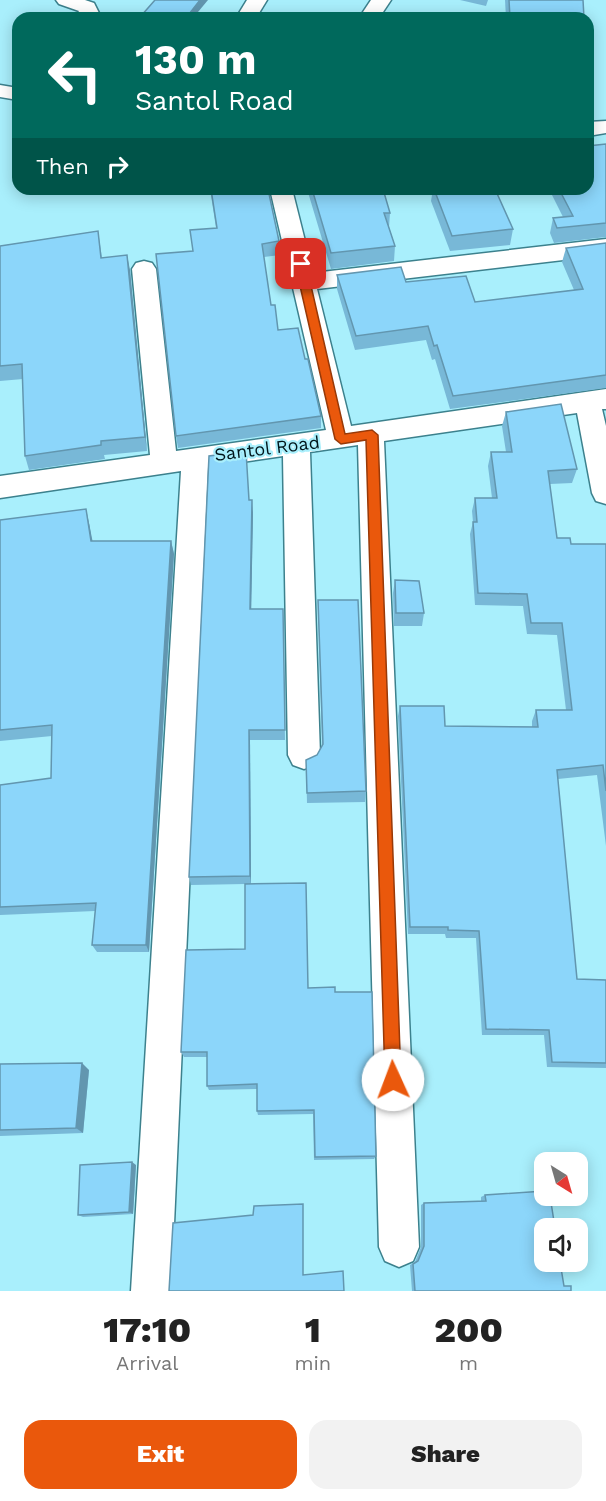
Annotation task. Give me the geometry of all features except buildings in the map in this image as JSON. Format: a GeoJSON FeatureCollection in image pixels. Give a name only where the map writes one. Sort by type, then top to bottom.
{"type":"FeatureCollection","features":[{"type":"Feature","properties":{"kind":"street"},"geometry":{"type":"LineString","coordinates":[[66,0],[87,7],[89,12]]}},
{"type":"Feature","properties":{"kind":"street"},"geometry":{"type":"LineString","coordinates":[[283,195],[306,282],[356,437],[399,1247]]}},
{"type":"Feature","properties":{"kind":"street"},"geometry":{"type":"LineString","coordinates":[[306,282],[606,246]]}},
{"type":"Feature","properties":{"kind":"street"},"geometry":{"type":"LineString","coordinates":[[144,269],[180,459],[151,1291]]}},
{"type":"Feature","properties":{"kind":"street"},"geometry":{"type":"LineString","coordinates":[[597,400],[606,493]]}},
{"type":"Feature","properties":{"kind":"street","name":"Santol Road"},"geometry":{"type":"LineString","coordinates":[[0,487],[180,459],[296,446],[597,400]]}},
{"type":"Feature","properties":{"kind":"street"},"geometry":{"type":"LineString","coordinates":[[296,446],[304,755]]}},
{"type":"Feature","properties":{"kind":"route"},"geometry":{"type":"LineString","coordinates":[[301,264],[341,439],[372,435],[393,1080]]}}]}
